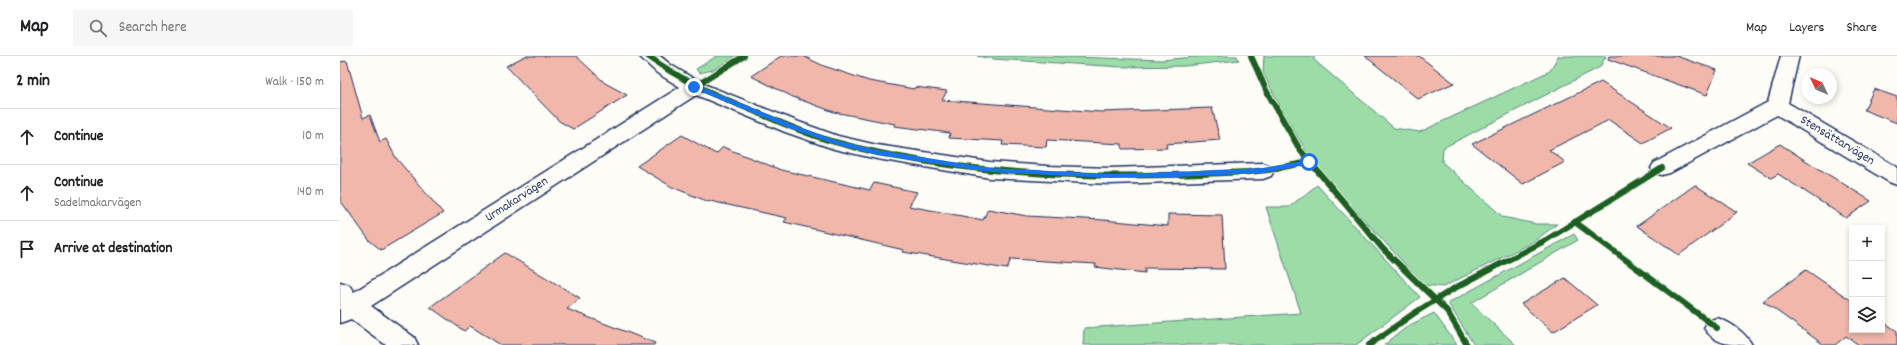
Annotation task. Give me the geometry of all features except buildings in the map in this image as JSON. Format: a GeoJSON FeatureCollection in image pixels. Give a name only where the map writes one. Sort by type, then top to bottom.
{"type":"FeatureCollection","features":[{"type":"Feature","properties":{"kind":"street"},"geometry":{"type":"LineString","coordinates":[[648,56],[664,69],[694,87],[792,127],[834,142],[877,152],[932,162],[990,170],[1110,176],[1263,170]]}},
{"type":"Feature","properties":{"kind":"street"},"geometry":{"type":"LineString","coordinates":[[1662,168],[1777,106],[1790,56]]}},
{"type":"Feature","properties":{"kind":"street","name":"Urmakarvägen"},"geometry":{"type":"LineString","coordinates":[[344,303],[694,87]]}},
{"type":"Feature","properties":{"kind":"street","name":"Stensättarvägen"},"geometry":{"type":"LineString","coordinates":[[1777,106],[1897,177]]}},
{"type":"Feature","properties":{"kind":"street"},"geometry":{"type":"LineString","coordinates":[[344,303],[404,345]]}},
{"type":"Feature","properties":{"kind":"street"},"geometry":{"type":"LineString","coordinates":[[1717,328],[1739,345]]}},
{"type":"Feature","properties":{"kind":"green space"},"geometry":{"type":"Polygon","coordinates":[[[717,56],[736,56],[713,70],[699,73],[696,69],[717,56]]]}},
{"type":"Feature","properties":{"kind":"green space"},"geometry":{"type":"Polygon","coordinates":[[[977,56],[1042,56],[1161,60],[1207,56],[1237,56],[1239,60],[1185,66],[1122,67],[993,59],[977,56]]]}},
{"type":"Feature","properties":{"kind":"green space"},"geometry":{"type":"Polygon","coordinates":[[[1264,56],[1314,56],[1314,60],[1394,128],[1420,132],[1550,71],[1558,56],[1606,56],[1600,67],[1443,148],[1442,162],[1503,217],[1536,224],[1557,224],[1533,242],[1443,287],[1424,285],[1326,178],[1309,156],[1284,114],[1263,73],[1264,56]]]}},
{"type":"Feature","properties":{"kind":"green space"},"geometry":{"type":"Polygon","coordinates":[[[1317,185],[1420,297],[1356,345],[1083,345],[1084,328],[1301,313],[1266,207],[1289,207],[1317,185]]]}},
{"type":"Feature","properties":{"kind":"green space"},"geometry":{"type":"Polygon","coordinates":[[[1574,234],[1578,240],[1471,303],[1516,345],[1474,345],[1448,303],[1574,234]]]}},
{"type":"Feature","properties":{"kind":"green space"},"geometry":{"type":"Polygon","coordinates":[[[1434,313],[1457,345],[1384,345],[1408,326],[1434,313]]]}},
{"type":"Feature","properties":{"kind":"cycle path"},"geometry":{"type":"LineString","coordinates":[[648,56],[672,73],[697,87],[803,131],[834,142],[911,160],[990,170],[1069,175],[1148,175],[1248,172],[1268,170],[1309,162]]}},
{"type":"Feature","properties":{"kind":"cycle path"},"geometry":{"type":"LineString","coordinates":[[694,87],[744,56]]}},
{"type":"Feature","properties":{"kind":"cycle path"},"geometry":{"type":"LineString","coordinates":[[1251,56],[1266,90],[1300,150],[1357,220],[1383,249],[1447,311],[1467,345]]}},
{"type":"Feature","properties":{"kind":"cycle path"},"geometry":{"type":"LineString","coordinates":[[1369,345],[1413,314],[1453,289],[1546,240],[1662,168]]}},
{"type":"Feature","properties":{"kind":"cycle path"},"geometry":{"type":"LineString","coordinates":[[1575,222],[1717,328]]}},
{"type":"Feature","properties":{"kind":"route"},"geometry":{"type":"LineString","coordinates":[[694,87],[792,127],[834,142],[932,162],[990,170],[1110,176],[1175,175],[1263,170],[1309,162]]}}]}
